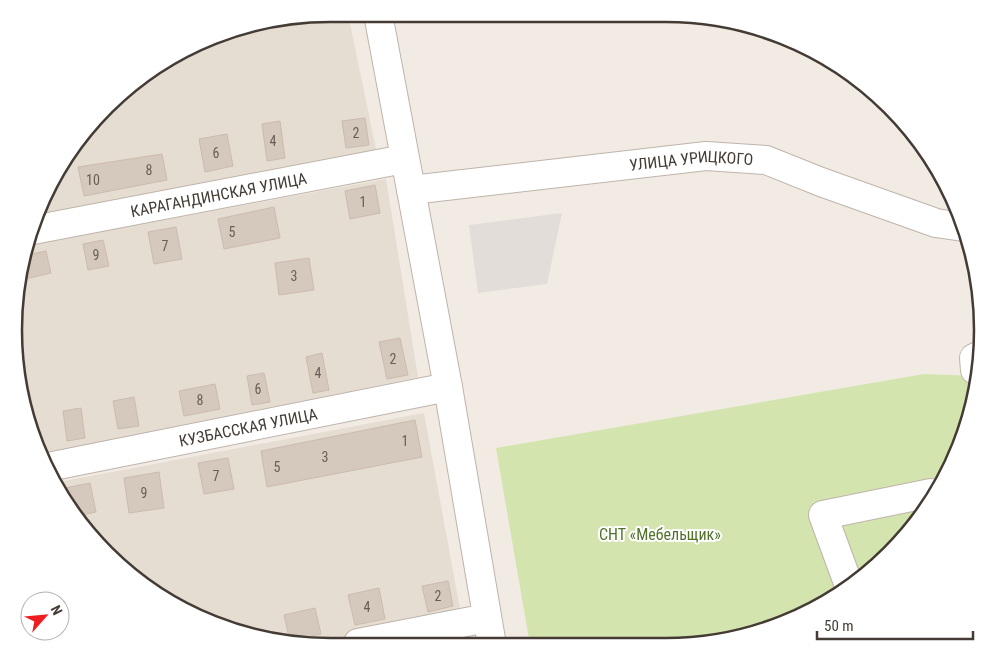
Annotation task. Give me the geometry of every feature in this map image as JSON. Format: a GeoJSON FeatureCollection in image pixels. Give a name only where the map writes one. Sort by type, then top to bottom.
{"type":"FeatureCollection","features":[{"type":"Feature","properties":{"kind":"street"},"geometry":{"type":"LineString","coordinates":[[379,22],[448,387],[491,638]]}},
{"type":"Feature","properties":{"kind":"street","name":"УЛИЦА УРИЦКОГО"},"geometry":{"type":"LineString","coordinates":[[411,190],[706,156],[766,160],[821,182],[936,223],[956,226]]}},
{"type":"Feature","properties":{"kind":"street","name":"КАРАГАНДИНСКАЯ УЛИЦА"},"geometry":{"type":"LineString","coordinates":[[40,229],[404,159]]}},
{"type":"Feature","properties":{"kind":"street","name":"КУЗБАССКАЯ УЛИЦА"},"geometry":{"type":"LineString","coordinates":[[54,466],[448,387]]}},
{"type":"Feature","properties":{"kind":"street"},"geometry":{"type":"LineString","coordinates":[[847,580],[823,516],[928,494]]}},
{"type":"Feature","properties":{"kind":"street"},"geometry":{"type":"LineString","coordinates":[[384,638],[487,618]]}},
{"type":"Feature","properties":{"kind":"shaded area"},"geometry":{"type":"Polygon","coordinates":[[[350,22],[378,159],[43,221],[54,194],[74,159],[99,127],[127,99],[159,74],[194,54],[231,39],[270,28],[310,23],[350,22]]]}},
{"type":"Feature","properties":{"kind":"shaded area"},"geometry":{"type":"Polygon","coordinates":[[[386,179],[418,377],[49,455],[39,430],[28,391],[23,351],[22,330],[25,290],[35,244],[386,179]]]}},
{"type":"Feature","properties":{"kind":"shaded area"},"geometry":{"type":"Polygon","coordinates":[[[562,213],[547,284],[478,293],[469,225],[562,213]]]}},
{"type":"Feature","properties":{"kind":"shaded area"},"geometry":{"type":"Polygon","coordinates":[[[424,413],[461,615],[340,638],[290,636],[270,633],[231,622],[194,607],[176,597],[159,587],[127,562],[86,518],[62,481],[424,413]]]}},
{"type":"Feature","properties":{"kind":"green space","name":"СНТ «Мебельщик»"},"geometry":{"type":"Polygon","coordinates":[[[924,374],[971,376],[958,430],[943,467],[923,502],[898,534],[870,562],[838,587],[803,607],[784,615],[727,633],[687,638],[529,638],[496,448],[924,374]]]}},
{"type":"Feature","properties":{"kind":"building"},"geometry":{"type":"Polygon","coordinates":[[[365,118],[369,145],[346,148],[342,121],[365,118]]]}},
{"type":"Feature","properties":{"kind":"building"},"geometry":{"type":"Polygon","coordinates":[[[280,121],[285,158],[267,161],[262,124],[280,121]]]}},
{"type":"Feature","properties":{"kind":"building"},"geometry":{"type":"Polygon","coordinates":[[[227,134],[233,166],[205,172],[199,139],[227,134]]]}},
{"type":"Feature","properties":{"kind":"building"},"geometry":{"type":"Polygon","coordinates":[[[162,154],[167,180],[84,196],[78,167],[162,154]]]}},
{"type":"Feature","properties":{"kind":"building"},"geometry":{"type":"Polygon","coordinates":[[[375,185],[380,213],[350,219],[345,191],[375,185]]]}},
{"type":"Feature","properties":{"kind":"building"},"geometry":{"type":"Polygon","coordinates":[[[274,207],[280,238],[224,249],[218,219],[274,207]]]}},
{"type":"Feature","properties":{"kind":"building"},"geometry":{"type":"Polygon","coordinates":[[[176,227],[182,259],[154,264],[148,232],[176,227]]]}},
{"type":"Feature","properties":{"kind":"building"},"geometry":{"type":"Polygon","coordinates":[[[103,240],[109,266],[88,270],[83,244],[103,240]]]}},
{"type":"Feature","properties":{"kind":"building"},"geometry":{"type":"Polygon","coordinates":[[[46,251],[51,273],[27,279],[32,254],[46,251]]]}},
{"type":"Feature","properties":{"kind":"building"},"geometry":{"type":"Polygon","coordinates":[[[309,258],[314,290],[279,295],[275,263],[309,258]]]}},
{"type":"Feature","properties":{"kind":"building"},"geometry":{"type":"Polygon","coordinates":[[[400,338],[408,375],[387,379],[379,342],[400,338]]]}},
{"type":"Feature","properties":{"kind":"building"},"geometry":{"type":"Polygon","coordinates":[[[322,353],[329,390],[313,393],[306,357],[322,353]]]}},
{"type":"Feature","properties":{"kind":"building"},"geometry":{"type":"Polygon","coordinates":[[[264,373],[270,402],[252,405],[247,376],[264,373]]]}},
{"type":"Feature","properties":{"kind":"building"},"geometry":{"type":"Polygon","coordinates":[[[215,384],[220,409],[184,416],[179,391],[215,384]]]}},
{"type":"Feature","properties":{"kind":"building"},"geometry":{"type":"Polygon","coordinates":[[[134,397],[139,426],[118,429],[113,401],[134,397]]]}},
{"type":"Feature","properties":{"kind":"building"},"geometry":{"type":"Polygon","coordinates":[[[81,408],[85,438],[67,441],[63,411],[81,408]]]}},
{"type":"Feature","properties":{"kind":"building"},"geometry":{"type":"Polygon","coordinates":[[[415,420],[422,457],[267,487],[261,451],[415,420]]]}},
{"type":"Feature","properties":{"kind":"building"},"geometry":{"type":"Polygon","coordinates":[[[228,458],[234,489],[204,494],[198,463],[228,458]]]}},
{"type":"Feature","properties":{"kind":"building"},"geometry":{"type":"Polygon","coordinates":[[[159,472],[164,508],[129,513],[124,478],[159,472]]]}},
{"type":"Feature","properties":{"kind":"building"},"geometry":{"type":"Polygon","coordinates":[[[90,483],[96,512],[83,515],[66,488],[90,483]]]}},
{"type":"Feature","properties":{"kind":"building"},"geometry":{"type":"Polygon","coordinates":[[[448,581],[453,606],[428,612],[422,586],[448,581]]]}},
{"type":"Feature","properties":{"kind":"building"},"geometry":{"type":"Polygon","coordinates":[[[379,588],[385,619],[355,625],[348,595],[379,588]]]}},
{"type":"Feature","properties":{"kind":"building"},"geometry":{"type":"Polygon","coordinates":[[[315,608],[321,634],[305,638],[289,636],[284,615],[315,608]]]}}]}
